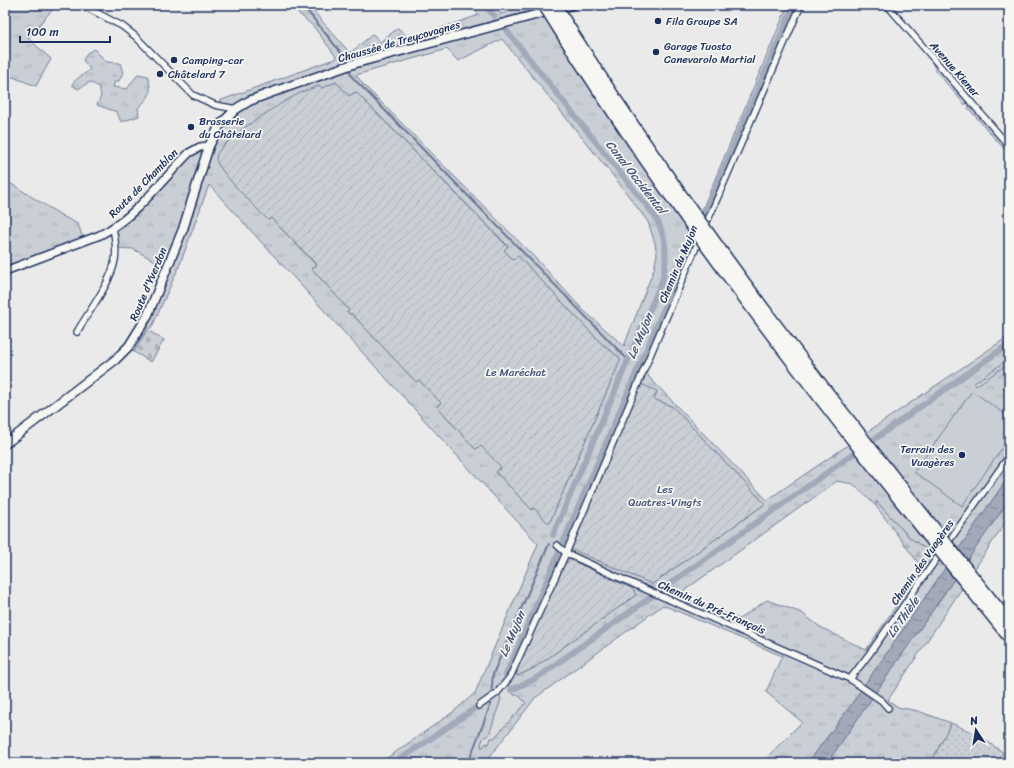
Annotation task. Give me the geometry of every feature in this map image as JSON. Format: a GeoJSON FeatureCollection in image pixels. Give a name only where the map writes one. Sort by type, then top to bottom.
{"type":"FeatureCollection","features":[{"type":"Feature","properties":{"kind":"highway"},"geometry":{"type":"LineString","coordinates":[[544,5],[631,138],[728,277],[847,434],[1009,637]]}},
{"type":"Feature","properties":{"kind":"highway"},"geometry":{"type":"LineString","coordinates":[[555,5],[652,154],[745,285],[862,439],[1009,622]]}},
{"type":"Feature","properties":{"kind":"main road","name":"Chaussée de Treycovagnes"},"geometry":{"type":"LineString","coordinates":[[236,109],[249,101],[356,63],[572,5]]}},
{"type":"Feature","properties":{"kind":"main road"},"geometry":{"type":"LineString","coordinates":[[209,146],[220,125],[236,109]]}},
{"type":"Feature","properties":{"kind":"main road","name":"Route d'Yverdon"},"geometry":{"type":"LineString","coordinates":[[5,444],[115,360],[129,346],[140,330],[168,268],[183,229],[209,146]]}},
{"type":"Feature","properties":{"kind":"street"},"geometry":{"type":"LineString","coordinates":[[82,5],[122,26],[135,36],[193,95],[215,105],[236,109]]}},
{"type":"Feature","properties":{"kind":"street","name":"Chemin du Mujon"},"geometry":{"type":"LineString","coordinates":[[479,706],[503,688],[510,677],[566,553],[801,5]]}},
{"type":"Feature","properties":{"kind":"street","name":"Avenue Kiener"},"geometry":{"type":"LineString","coordinates":[[887,5],[1009,146]]}},
{"type":"Feature","properties":{"kind":"street","name":"Route de Chamblon"},"geometry":{"type":"LineString","coordinates":[[5,271],[75,245],[114,228],[139,206],[189,152],[200,147],[209,146]]}},
{"type":"Feature","properties":{"kind":"street"},"geometry":{"type":"LineString","coordinates":[[77,332],[105,284],[113,267],[116,248],[114,228]]}},
{"type":"Feature","properties":{"kind":"street","name":"Chemin des Vuagères"},"geometry":{"type":"LineString","coordinates":[[852,680],[1009,456]]}},
{"type":"Feature","properties":{"kind":"street","name":"Chemin du Pré-Français"},"geometry":{"type":"LineString","coordinates":[[556,545],[566,553],[852,680],[882,701],[888,708]]}},
{"type":"Feature","properties":{"kind":"shaded area"},"geometry":{"type":"Polygon","coordinates":[[[507,682],[514,695],[518,695],[526,703],[489,744],[482,748],[481,744],[497,693],[507,682]]]}},
{"type":"Feature","properties":{"kind":"green space"},"geometry":{"type":"Polygon","coordinates":[[[13,5],[59,5],[52,10],[39,25],[39,31],[27,37],[51,59],[36,86],[5,74],[5,18],[13,5]]]}},
{"type":"Feature","properties":{"kind":"green space"},"geometry":{"type":"Polygon","coordinates":[[[289,5],[308,5],[350,53],[373,34],[380,42],[398,28],[410,39],[479,15],[471,5],[496,5],[501,14],[527,5],[537,5],[694,229],[788,5],[801,5],[646,371],[649,377],[767,500],[1009,336],[1009,476],[848,709],[808,763],[761,763],[802,722],[766,692],[782,656],[663,605],[535,698],[485,763],[380,763],[453,712],[475,693],[538,544],[209,185],[180,264],[152,327],[147,330],[134,352],[129,346],[168,268],[133,249],[116,248],[113,228],[189,153],[209,146],[236,109],[222,106],[219,101],[337,58],[314,27],[289,5]],[[502,39],[458,61],[447,49],[356,75],[363,84],[542,265],[582,309],[624,346],[654,269],[657,255],[655,243],[648,222],[618,182],[502,39]],[[336,82],[322,88],[227,174],[268,220],[271,218],[317,266],[313,270],[349,310],[350,314],[351,313],[416,382],[419,380],[441,403],[437,406],[475,449],[481,445],[502,467],[497,473],[532,510],[534,508],[549,524],[620,358],[602,344],[518,256],[513,260],[504,250],[508,246],[356,92],[349,96],[336,82]],[[641,384],[571,548],[652,584],[765,504],[673,407],[654,399],[657,392],[641,384]],[[837,481],[678,595],[739,619],[767,600],[802,613],[820,627],[866,650],[922,568],[936,557],[909,537],[877,502],[876,506],[853,484],[837,481]],[[571,560],[547,600],[517,669],[517,676],[534,668],[636,595],[633,589],[571,560]],[[507,682],[498,693],[501,699],[489,735],[484,737],[481,744],[482,748],[486,743],[489,744],[491,738],[494,738],[526,703],[518,695],[514,695],[507,682]]]}},
{"type":"Feature","properties":{"kind":"green space"},"geometry":{"type":"Polygon","coordinates":[[[94,49],[107,62],[120,63],[123,73],[119,81],[115,81],[113,87],[127,89],[138,74],[148,76],[150,91],[146,100],[138,108],[139,116],[121,122],[117,112],[97,105],[101,96],[99,87],[90,82],[78,89],[72,85],[90,69],[83,60],[87,53],[94,49]]]}},
{"type":"Feature","properties":{"kind":"green space"},"geometry":{"type":"Polygon","coordinates":[[[930,58],[967,102],[965,105],[936,71],[930,58]]]}},
{"type":"Feature","properties":{"kind":"green space","name":"Le Maréchat"},"geometry":{"type":"Polygon","coordinates":[[[336,82],[349,96],[356,92],[508,247],[504,250],[513,260],[518,256],[602,344],[620,358],[549,524],[534,508],[532,510],[496,472],[501,467],[481,446],[475,449],[437,406],[441,403],[419,380],[416,382],[351,313],[349,314],[347,312],[349,310],[312,269],[317,265],[271,218],[268,220],[256,208],[230,180],[218,163],[216,158],[219,151],[227,142],[252,122],[300,93],[320,86],[322,88],[336,82]]]}},
{"type":"Feature","properties":{"kind":"green space"},"geometry":{"type":"Polygon","coordinates":[[[970,105],[1005,146],[1006,151],[968,108],[970,105]]]}},
{"type":"Feature","properties":{"kind":"green space"},"geometry":{"type":"Polygon","coordinates":[[[5,180],[64,217],[78,224],[84,241],[5,271],[5,180]]]}},
{"type":"Feature","properties":{"kind":"green space"},"geometry":{"type":"Polygon","coordinates":[[[147,330],[164,340],[151,362],[134,352],[147,330]]]}},
{"type":"Feature","properties":{"kind":"green space"},"geometry":{"type":"Polygon","coordinates":[[[1009,359],[1009,363],[976,386],[974,383],[1009,359]]]}},
{"type":"Feature","properties":{"kind":"green space","name":"Les Quatres-Vingts"},"geometry":{"type":"Polygon","coordinates":[[[641,384],[657,391],[654,399],[673,407],[765,504],[652,584],[571,549],[641,384]]]}},
{"type":"Feature","properties":{"kind":"green space","name":"Terrain des Vuagères"},"geometry":{"type":"Polygon","coordinates":[[[972,391],[1009,417],[1009,438],[962,506],[914,472],[972,391]]]}},
{"type":"Feature","properties":{"kind":"green space"},"geometry":{"type":"Polygon","coordinates":[[[1009,500],[1009,517],[888,700],[898,707],[918,711],[951,723],[931,763],[827,763],[1009,500]]]}},
{"type":"Feature","properties":{"kind":"green space"},"geometry":{"type":"Polygon","coordinates":[[[876,501],[909,537],[937,557],[922,568],[876,506],[876,501]]]}},
{"type":"Feature","properties":{"kind":"green space"},"geometry":{"type":"Polygon","coordinates":[[[571,560],[633,589],[636,595],[534,668],[517,676],[517,669],[565,563],[571,560]]]}},
{"type":"Feature","properties":{"kind":"green space"},"geometry":{"type":"Polygon","coordinates":[[[951,723],[976,734],[1004,753],[998,763],[931,763],[951,723]]]}},
{"type":"Feature","properties":{"kind":"water"},"geometry":{"type":"Polygon","coordinates":[[[1009,476],[1009,500],[827,763],[808,763],[848,709],[1009,476]]]}},
{"type":"Feature","properties":{"kind":"waterway"},"geometry":{"type":"LineString","coordinates":[[298,5],[309,13],[346,59]]}},
{"type":"Feature","properties":{"kind":"waterway","name":"Canal Occidental"},"geometry":{"type":"LineString","coordinates":[[485,5],[494,16]]}},
{"type":"Feature","properties":{"kind":"waterway","name":"Le Mujon"},"geometry":{"type":"LineString","coordinates":[[700,224],[794,5]]}},
{"type":"Feature","properties":{"kind":"waterway","name":"Canal Occidental"},"geometry":{"type":"LineString","coordinates":[[507,31],[655,216],[662,232],[666,256],[662,281],[553,535]]}},
{"type":"Feature","properties":{"kind":"waterway"},"geometry":{"type":"LineString","coordinates":[[350,72],[352,77],[628,360]]}},
{"type":"Feature","properties":{"kind":"waterway","name":"Le Mujon"},"geometry":{"type":"LineString","coordinates":[[506,675],[697,232]]}},
{"type":"Feature","properties":{"kind":"waterway"},"geometry":{"type":"LineString","coordinates":[[511,690],[535,679],[1009,344]]}},
{"type":"Feature","properties":{"kind":"waterway","name":"Canal Occidental"},"geometry":{"type":"LineString","coordinates":[[468,763],[490,706],[493,674],[549,544]]}},
{"type":"Feature","properties":{"kind":"waterway","name":"Le Mujon"},"geometry":{"type":"LineString","coordinates":[[395,763],[474,709]]}},
{"type":"Feature","properties":{"kind":"place","name":"Fila Groupe SA"},"geometry":{"type":"Point","coordinates":[658,21]}},
{"type":"Feature","properties":{"kind":"place","name":"Garage Tuosto Canevarolo Martial"},"geometry":{"type":"Point","coordinates":[656,52]}},
{"type":"Feature","properties":{"kind":"place","name":"Camping-car"},"geometry":{"type":"Point","coordinates":[174,60]}},
{"type":"Feature","properties":{"kind":"place","name":"Châtelard 7"},"geometry":{"type":"Point","coordinates":[160,74]}},
{"type":"Feature","properties":{"kind":"place","name":"Brasserie du Châtelard"},"geometry":{"type":"Point","coordinates":[191,127]}},
{"type":"Feature","properties":{"kind":"place","name":"Terrain des Vuagères"},"geometry":{"type":"Point","coordinates":[962,455]}},
{"type":"Feature","properties":{"kind":"water label","name":"La Thièle"},"geometry":{"type":"Point","coordinates":[903,617]}}]}
